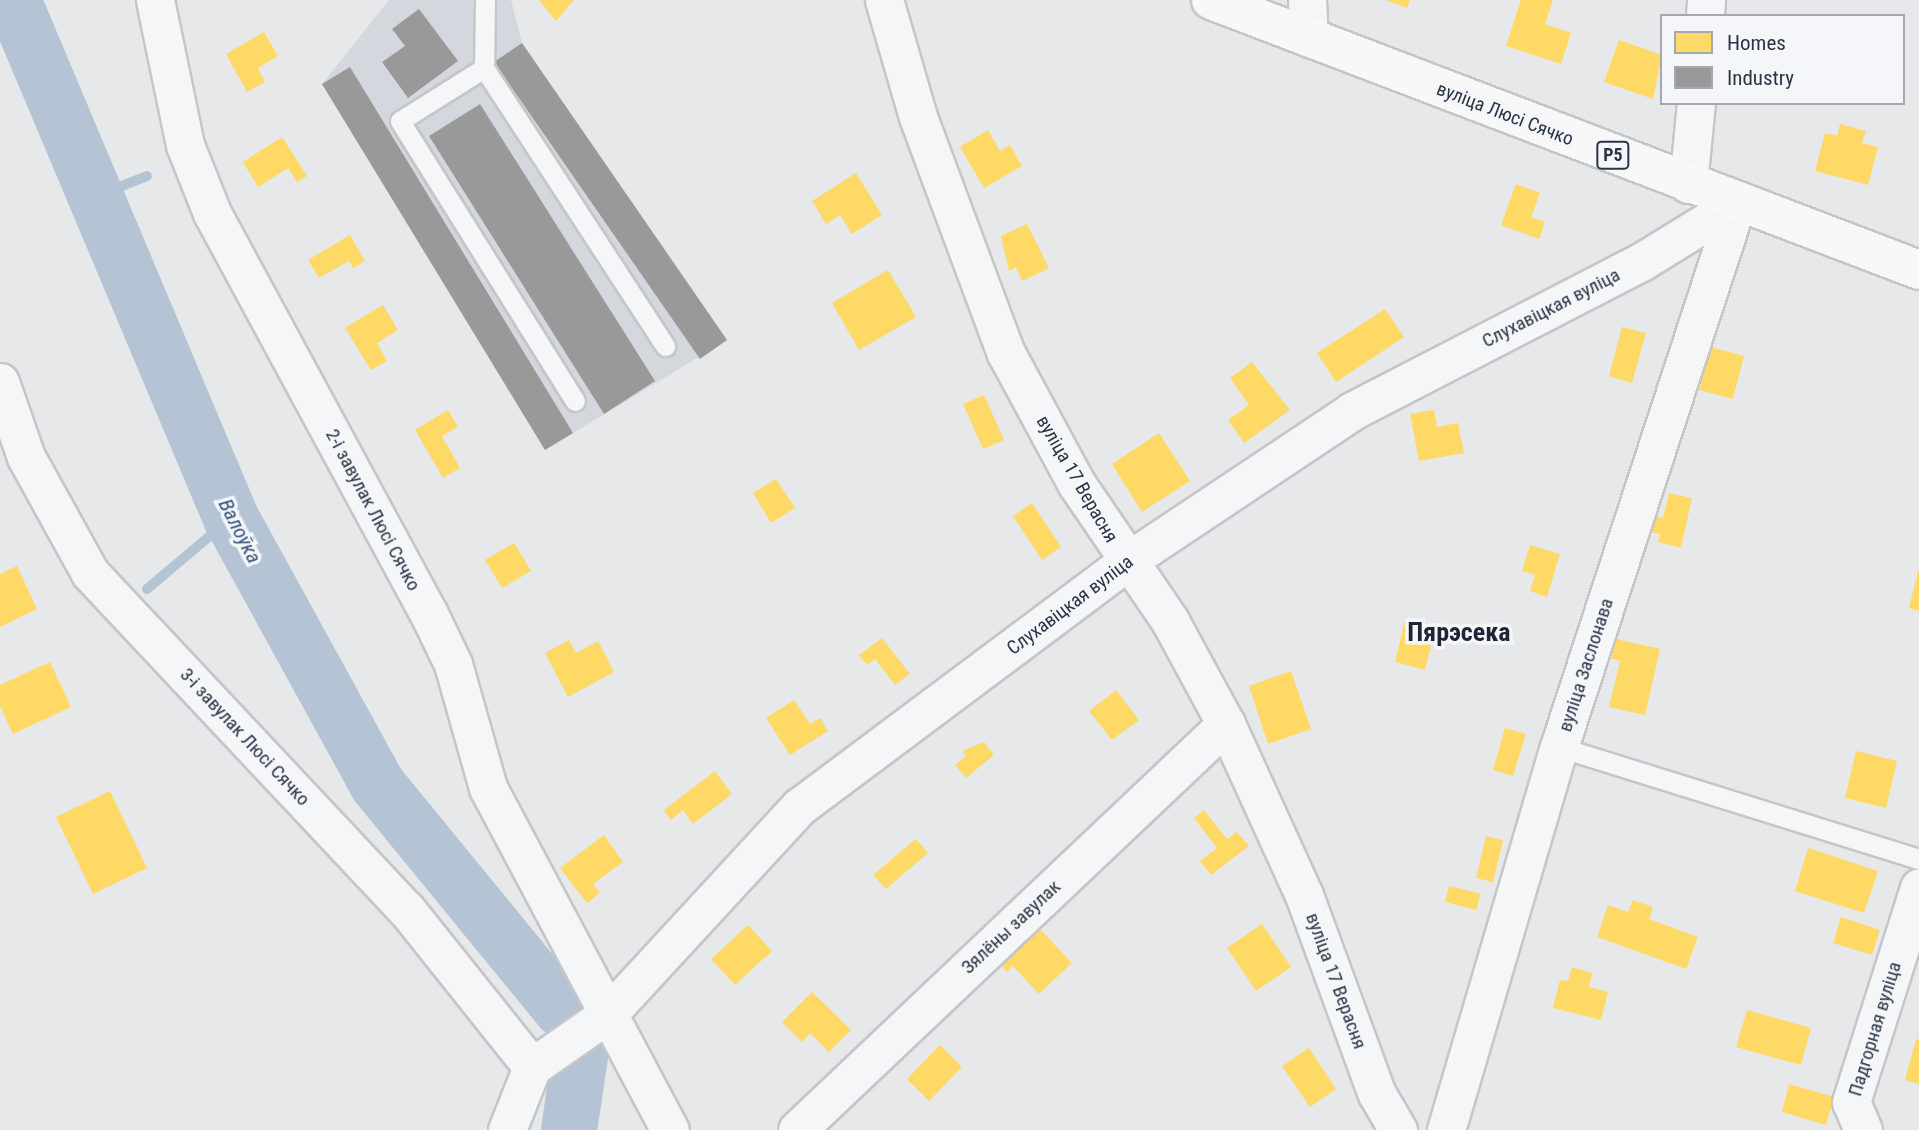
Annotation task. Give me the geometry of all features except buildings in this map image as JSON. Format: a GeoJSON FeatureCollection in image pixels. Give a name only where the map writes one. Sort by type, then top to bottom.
{"type":"FeatureCollection","features":[{"type":"Feature","properties":{"kind":"main road","name":"вуліца Люсі Сячко"},"geometry":{"type":"LineString","coordinates":[[1210,0],[1737,203],[1919,270]]}},
{"type":"Feature","properties":{"kind":"street","name":"2-і завулак Люсі Сячко"},"geometry":{"type":"LineString","coordinates":[[155,0],[185,145],[212,213],[428,612],[453,664],[488,788],[670,1130]]}},
{"type":"Feature","properties":{"kind":"street","name":"вуліца 17 Верасня"},"geometry":{"type":"LineString","coordinates":[[884,0],[918,117],[1006,353],[1126,562],[1170,621],[1226,724],[1398,1130]]}},
{"type":"Feature","properties":{"kind":"street"},"geometry":{"type":"LineString","coordinates":[[1307,0],[1309,38]]}},
{"type":"Feature","properties":{"kind":"street"},"geometry":{"type":"LineString","coordinates":[[1688,184],[1696,105]]}},
{"type":"Feature","properties":{"kind":"street","name":"Слухавіцкая вуліца"},"geometry":{"type":"LineString","coordinates":[[532,1068],[608,1014],[799,807],[1126,562],[1352,411],[1641,262],[1737,203]]}},
{"type":"Feature","properties":{"kind":"street","name":"вуліца Заслонава"},"geometry":{"type":"LineString","coordinates":[[1446,1130],[1559,747],[1737,203]]}},
{"type":"Feature","properties":{"kind":"street","name":"3-і завулак Люсі Сячко"},"geometry":{"type":"LineString","coordinates":[[0,382],[26,457],[90,573],[406,909],[532,1068]]}},
{"type":"Feature","properties":{"kind":"street","name":"Зялёны завулак"},"geometry":{"type":"LineString","coordinates":[[797,1130],[1226,724]]}},
{"type":"Feature","properties":{"kind":"street","name":"Падгорная вуліца"},"geometry":{"type":"LineString","coordinates":[[1863,1130],[1851,1102],[1919,887]]}},
{"type":"Feature","properties":{"kind":"street"},"geometry":{"type":"LineString","coordinates":[[507,1130],[532,1068]]}},
{"type":"Feature","properties":{"kind":"lane"},"geometry":{"type":"LineString","coordinates":[[485,0],[484,68],[664,346]]}},
{"type":"Feature","properties":{"kind":"lane"},"geometry":{"type":"LineString","coordinates":[[484,68],[400,121],[575,401]]}},
{"type":"Feature","properties":{"kind":"lane"},"geometry":{"type":"LineString","coordinates":[[1559,747],[1919,859]]}},
{"type":"Feature","properties":{"kind":"shaded area"},"geometry":{"type":"Polygon","coordinates":[[[389,0],[511,0],[522,43],[727,340],[545,450],[322,84],[389,0]]]}},
{"type":"Feature","properties":{"kind":"waterway","name":"Валоўка"},"geometry":{"type":"LineString","coordinates":[[13,0],[231,518],[377,784],[561,1009]]}},
{"type":"Feature","properties":{"kind":"waterway"},"geometry":{"type":"LineString","coordinates":[[91,198],[147,176]]}},
{"type":"Feature","properties":{"kind":"waterway"},"geometry":{"type":"LineString","coordinates":[[147,589],[231,518]]}},
{"type":"Feature","properties":{"kind":"waterway","name":"Валоўка"},"geometry":{"type":"LineString","coordinates":[[569,1130],[580,1056]]}},
{"type":"Feature","properties":{"kind":"district","name":"Пярэсека"},"geometry":{"type":"Point","coordinates":[1459,633]}}]}
